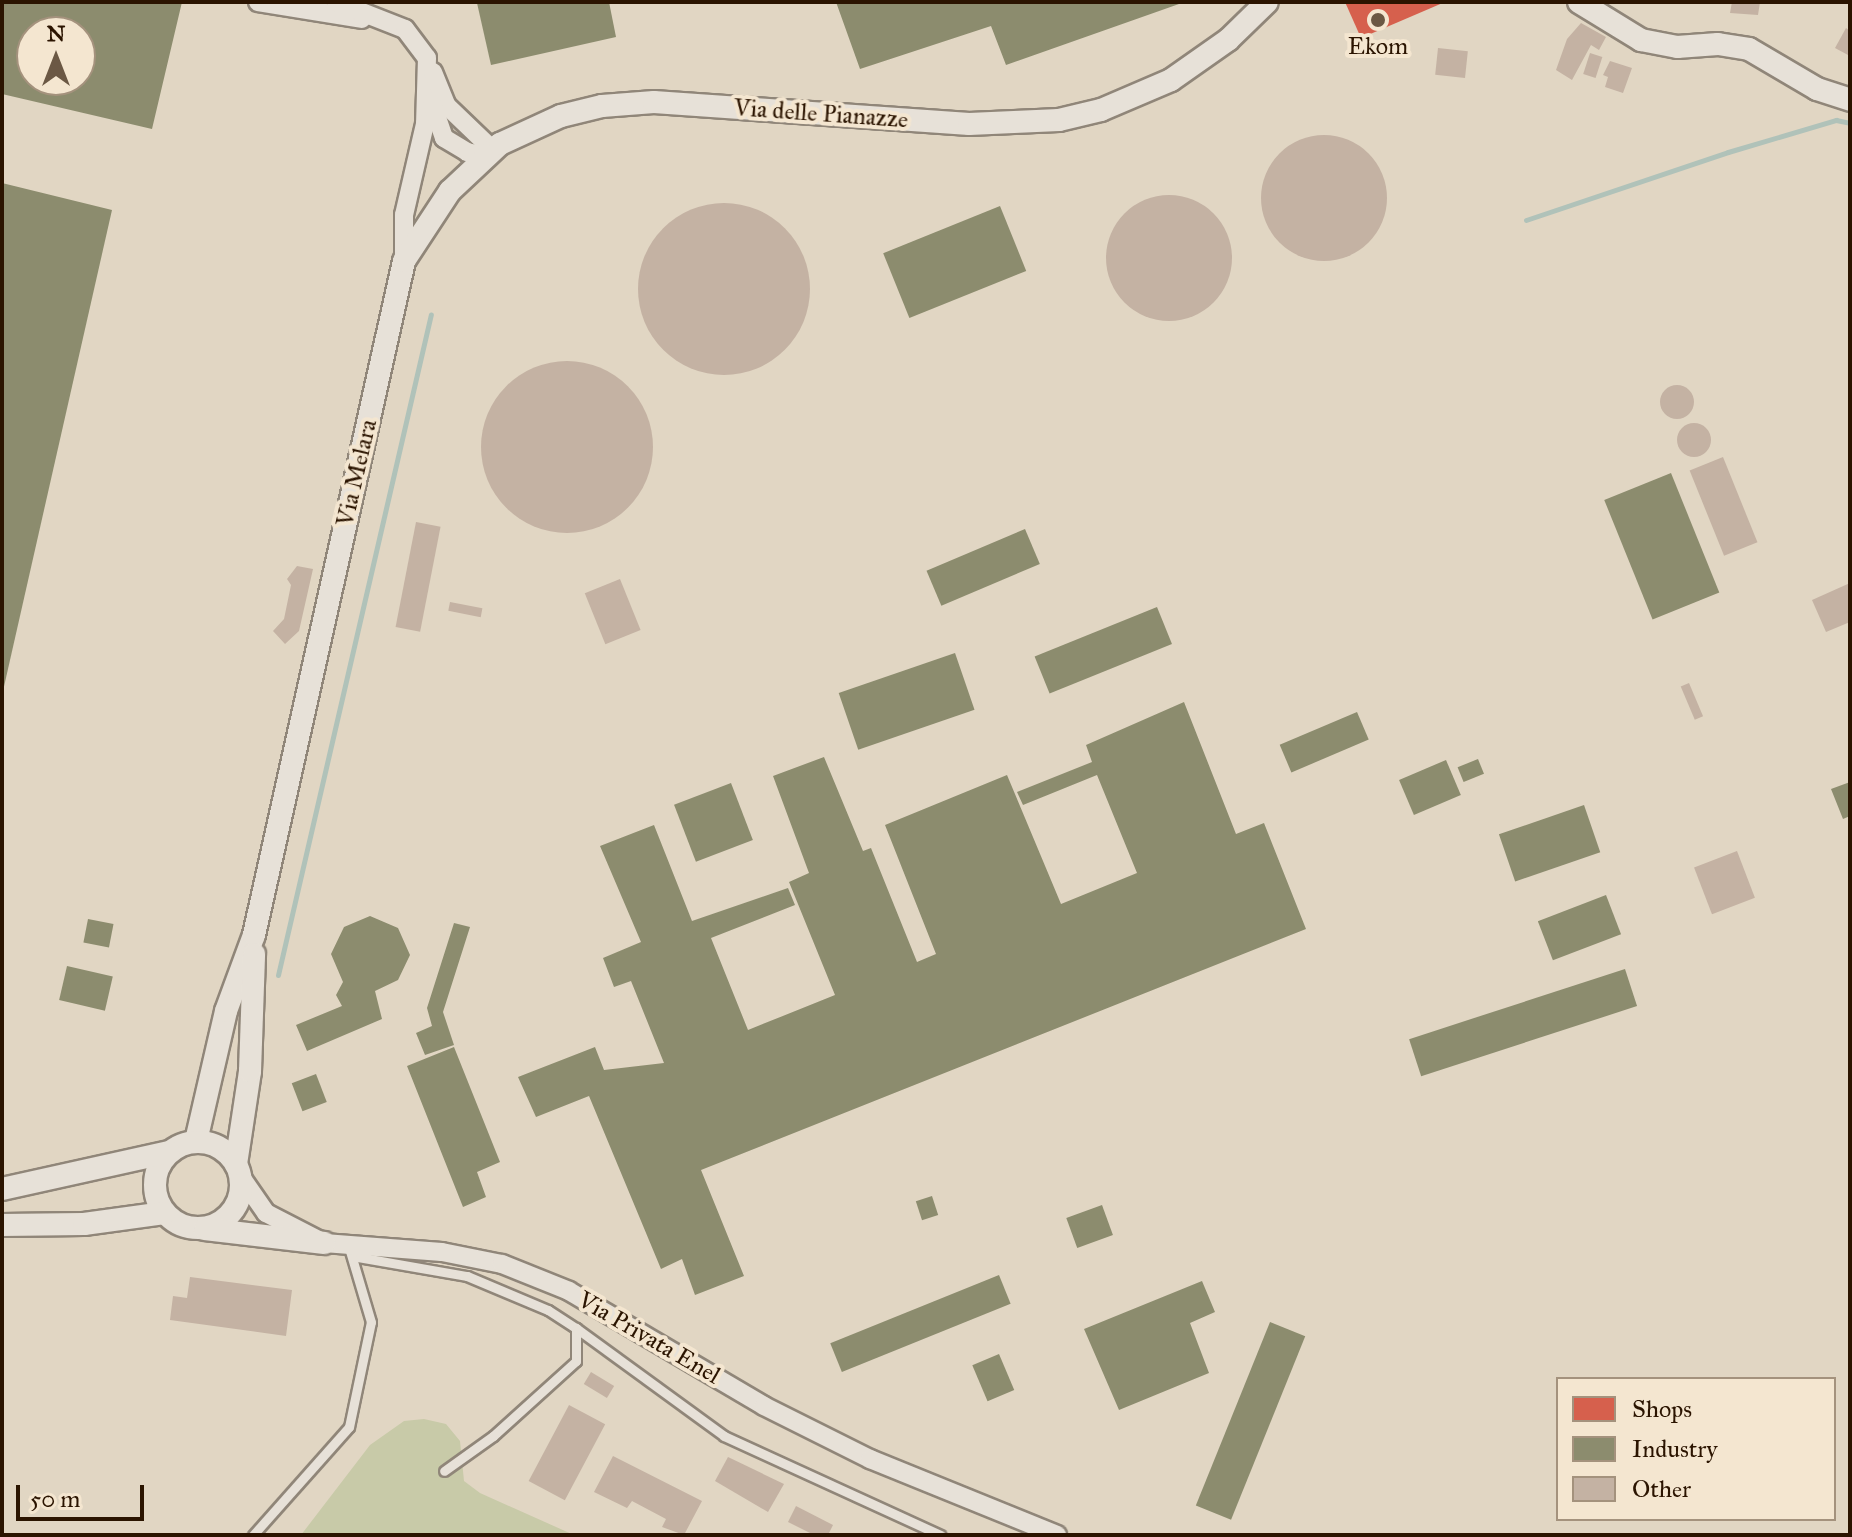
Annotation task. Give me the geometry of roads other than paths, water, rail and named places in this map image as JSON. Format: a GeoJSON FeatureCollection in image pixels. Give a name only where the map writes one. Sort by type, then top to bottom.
{"type":"FeatureCollection","features":[{"type":"Feature","properties":{"kind":"street"},"geometry":{"type":"LineString","coordinates":[[258,2],[392,23]]}},
{"type":"Feature","properties":{"kind":"street"},"geometry":{"type":"LineString","coordinates":[[336,2],[392,23],[415,38],[427,58],[446,105],[490,153]]}},
{"type":"Feature","properties":{"kind":"street","name":"Via delle Pianazze"},"geometry":{"type":"LineString","coordinates":[[404,261],[450,191],[490,153],[561,116],[654,102],[969,124],[1059,120],[1101,110],[1171,80],[1228,40],[1267,2]]}},
{"type":"Feature","properties":{"kind":"street"},"geometry":{"type":"LineString","coordinates":[[1579,2],[1641,40],[1677,47],[1718,44],[1749,49],[1817,89],[1850,100]]}},
{"type":"Feature","properties":{"kind":"street","name":"Via Melara"},"geometry":{"type":"LineString","coordinates":[[254,935],[404,261],[404,215],[429,88],[427,58]]}},
{"type":"Feature","properties":{"kind":"street"},"geometry":{"type":"LineString","coordinates":[[429,88],[444,138],[467,152],[490,153]]}},
{"type":"Feature","properties":{"kind":"street"},"geometry":{"type":"LineString","coordinates":[[196,1141],[226,1011],[254,935]]}},
{"type":"Feature","properties":{"kind":"street"},"geometry":{"type":"LineString","coordinates":[[204,1228],[233,1211],[250,1071],[254,935]]}},
{"type":"Feature","properties":{"kind":"street"},"geometry":{"type":"LineString","coordinates":[[2,1189],[169,1152],[196,1141],[219,1147],[239,1170]]}},
{"type":"Feature","properties":{"kind":"street"},"geometry":{"type":"LineString","coordinates":[[169,1152],[154,1182],[164,1213],[175,1222],[324,1243]]}},
{"type":"Feature","properties":{"kind":"street","name":"Via Privata Enel"},"geometry":{"type":"LineString","coordinates":[[239,1170],[266,1213],[324,1243],[350,1250],[442,1252],[502,1264],[569,1291],[764,1406],[870,1459],[1057,1535]]}},
{"type":"Feature","properties":{"kind":"street"},"geometry":{"type":"LineString","coordinates":[[2,1225],[84,1224],[164,1213]]}},
{"type":"Feature","properties":{"kind":"lane"},"geometry":{"type":"LineString","coordinates":[[253,1535],[349,1427],[371,1322],[350,1250],[467,1276],[548,1310],[724,1436],[940,1535]]}},
{"type":"Feature","properties":{"kind":"lane"},"geometry":{"type":"LineString","coordinates":[[444,1471],[493,1436],[576,1361],[576,1328]]}},
{"type":"Feature","properties":{"kind":"waterway"},"geometry":{"type":"LineString","coordinates":[[1526,220],[1728,152],[1836,120],[1850,123]]}},
{"type":"Feature","properties":{"kind":"waterway"},"geometry":{"type":"LineString","coordinates":[[278,975],[431,314]]}},
{"type":"Feature","properties":{"kind":"place","name":"Ekom"},"geometry":{"type":"Point","coordinates":[1378,20]}}]}
